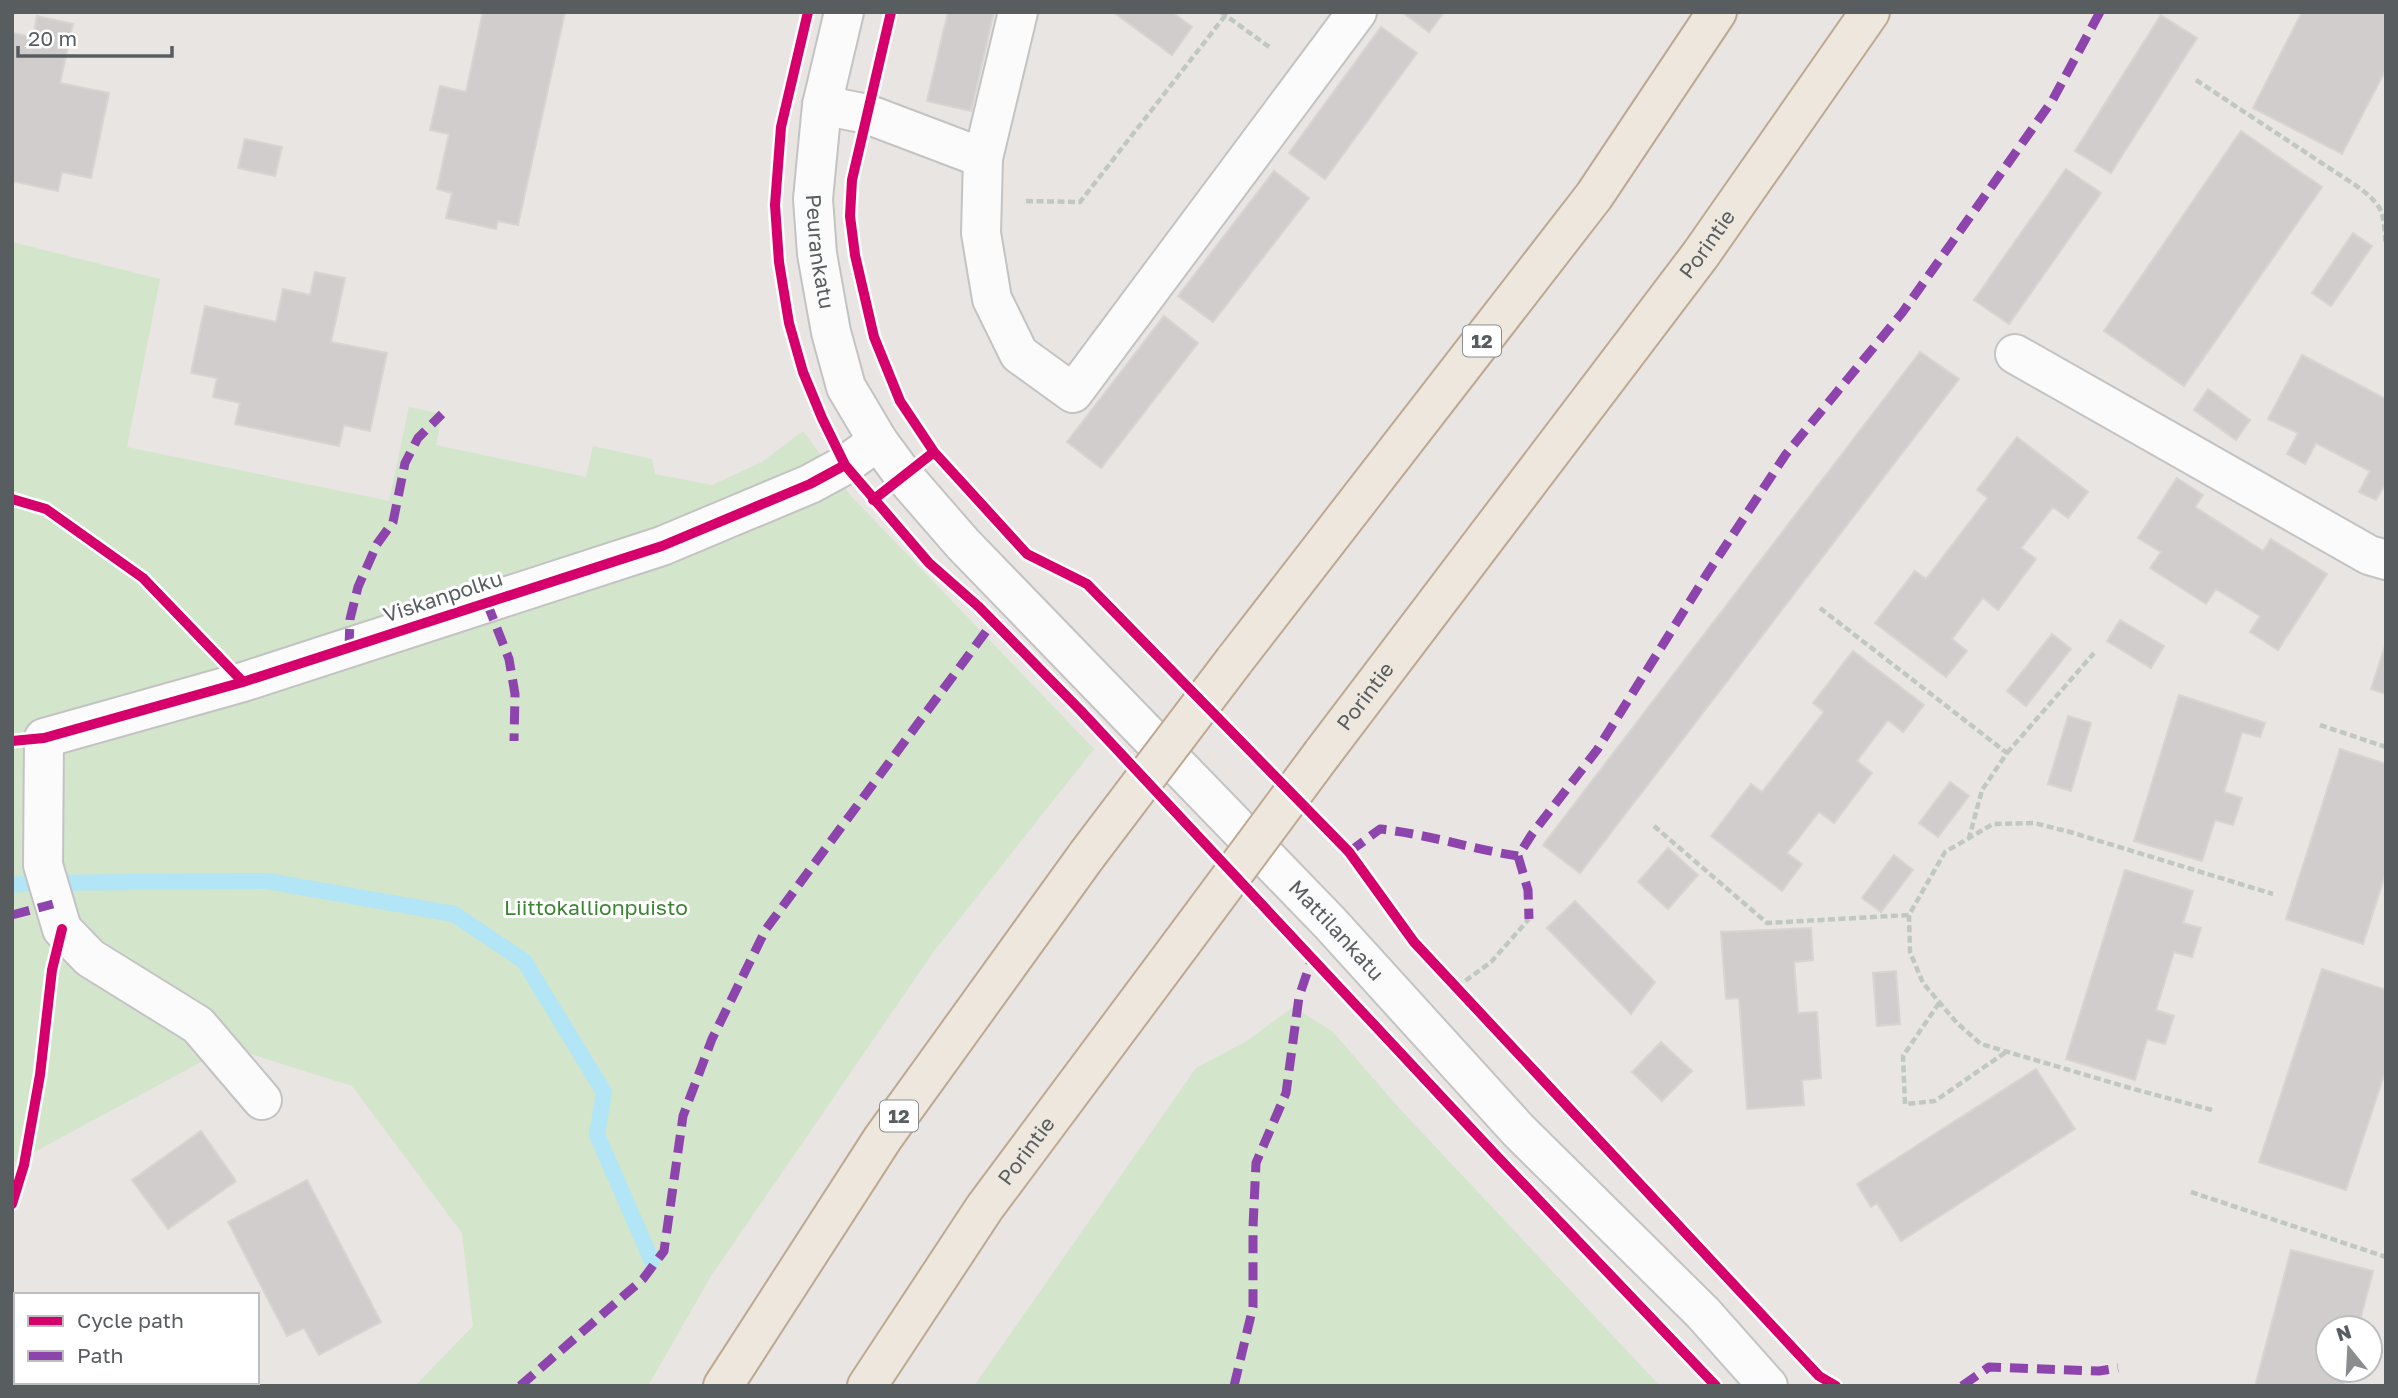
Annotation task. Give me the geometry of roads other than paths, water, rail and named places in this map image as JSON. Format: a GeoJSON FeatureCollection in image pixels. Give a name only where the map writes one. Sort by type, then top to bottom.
{"type":"FeatureCollection","features":[{"type":"Feature","properties":{"kind":"highway","name":"12"},"geometry":{"type":"LineString","coordinates":[[723,1386],[883,1138],[1087,855],[1594,196],[1717,12]]}},
{"type":"Feature","properties":{"kind":"highway","name":"Porintie"},"geometry":{"type":"LineString","coordinates":[[867,1386],[985,1207],[1322,754],[1701,254],[1870,12]]}},
{"type":"Feature","properties":{"kind":"street","name":"Peurankatu"},"geometry":{"type":"LineString","coordinates":[[844,12],[822,105],[813,199],[817,254],[831,332],[846,387],[878,441],[903,475]]}},
{"type":"Feature","properties":{"kind":"street"},"geometry":{"type":"LineString","coordinates":[[1018,12],[983,158],[981,233],[992,299],[1019,354],[1073,393],[1357,12]]}},
{"type":"Feature","properties":{"kind":"street"},"geometry":{"type":"LineString","coordinates":[[822,105],[867,114],[983,158]]}},
{"type":"Feature","properties":{"kind":"street"},"geometry":{"type":"LineString","coordinates":[[2015,354],[2369,555],[2386,560]]}},
{"type":"Feature","properties":{"kind":"street","name":"Viskanpolku"},"geometry":{"type":"LineString","coordinates":[[262,1100],[198,1025],[90,958],[62,929],[47,880],[44,738],[243,682],[663,545],[810,484],[845,465],[878,441]]}},
{"type":"Feature","properties":{"kind":"street","name":"Mattilankatu"},"geometry":{"type":"LineString","coordinates":[[903,475],[963,544],[1044,629],[1330,923],[1518,1130],[1703,1313],[1768,1386]]}},
{"type":"Feature","properties":{"kind":"waterway"},"geometry":{"type":"LineString","coordinates":[[12,885],[267,881],[454,914],[524,961],[604,1092],[597,1135],[652,1261]]}},
{"type":"Feature","properties":{"kind":"park label","name":"Liittokallionpuisto"},"geometry":{"type":"Point","coordinates":[596,908]}}]}
